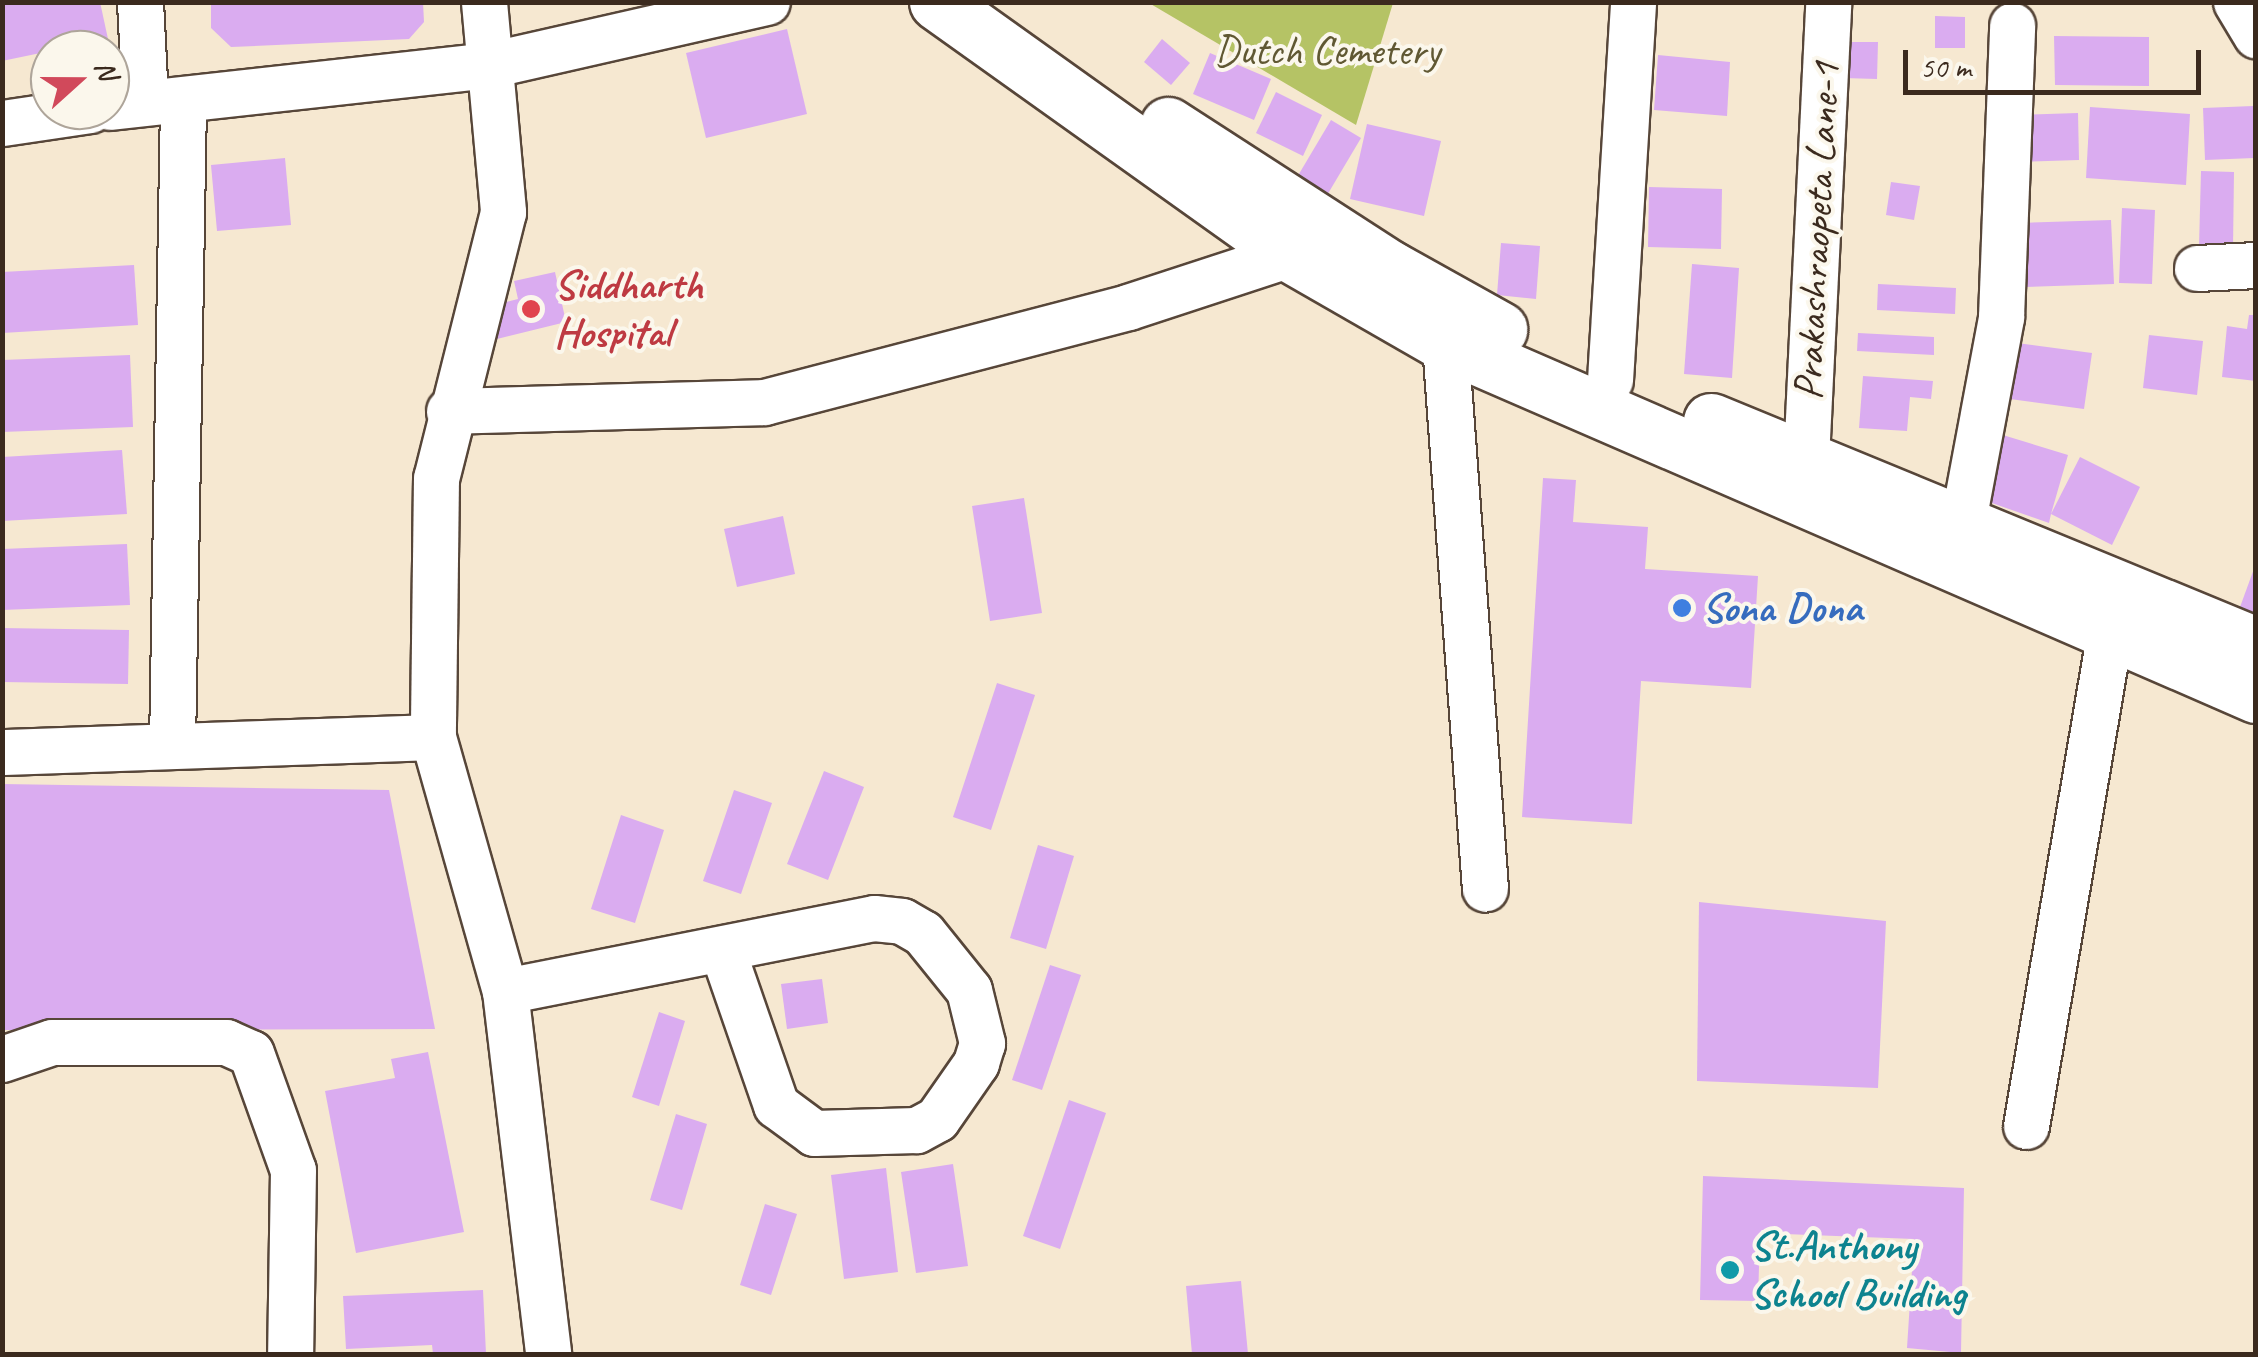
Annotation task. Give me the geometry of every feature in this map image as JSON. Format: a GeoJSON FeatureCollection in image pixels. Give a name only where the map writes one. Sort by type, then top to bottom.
{"type":"FeatureCollection","features":[{"type":"Feature","properties":{"kind":"main road"},"geometry":{"type":"LineString","coordinates":[[937,2],[1290,254],[1446,343],[2256,695]]}},
{"type":"Feature","properties":{"kind":"main road"},"geometry":{"type":"LineString","coordinates":[[994,2],[1121,94],[1391,269],[1533,348],[1963,521],[2256,645]]}},
{"type":"Feature","properties":{"kind":"street"},"geometry":{"type":"LineString","coordinates":[[140,2],[172,745]]}},
{"type":"Feature","properties":{"kind":"street"},"geometry":{"type":"LineString","coordinates":[[484,2],[503,212],[449,411],[436,478],[433,737],[505,991],[548,1354]]}},
{"type":"Feature","properties":{"kind":"street"},"geometry":{"type":"LineString","coordinates":[[146,103],[489,66],[767,2]]}},
{"type":"Feature","properties":{"kind":"street"},"geometry":{"type":"LineString","coordinates":[[1610,380],[1633,2]]}},
{"type":"Feature","properties":{"kind":"street","name":"Prakashraopeta Lane-1"},"geometry":{"type":"LineString","coordinates":[[1806,459],[1828,2]]}},
{"type":"Feature","properties":{"kind":"street"},"geometry":{"type":"LineString","coordinates":[[2236,2],[2256,35]]}},
{"type":"Feature","properties":{"kind":"street"},"geometry":{"type":"LineString","coordinates":[[1963,521],[2001,318],[2012,25]]}},
{"type":"Feature","properties":{"kind":"street"},"geometry":{"type":"LineString","coordinates":[[2,123],[30,119]]}},
{"type":"Feature","properties":{"kind":"street"},"geometry":{"type":"LineString","coordinates":[[449,411],[764,402],[1128,307],[1290,254]]}},
{"type":"Feature","properties":{"kind":"street"},"geometry":{"type":"LineString","coordinates":[[2197,268],[2256,265]]}},
{"type":"Feature","properties":{"kind":"street"},"geometry":{"type":"LineString","coordinates":[[1446,343],[1485,889]]}},
{"type":"Feature","properties":{"kind":"street"},"geometry":{"type":"LineString","coordinates":[[2026,1126],[2110,631]]}},
{"type":"Feature","properties":{"kind":"street"},"geometry":{"type":"LineString","coordinates":[[2,752],[433,737]]}},
{"type":"Feature","properties":{"kind":"street"},"geometry":{"type":"LineString","coordinates":[[505,991],[722,948],[874,918],[902,921],[923,933],[968,990],[982,1043],[976,1063],[937,1119],[916,1130],[814,1133],[776,1105],[722,948]]}},
{"type":"Feature","properties":{"kind":"street"},"geometry":{"type":"LineString","coordinates":[[2,1059],[52,1042],[226,1042],[250,1053],[293,1170],[290,1354]]}},
{"type":"Feature","properties":{"kind":"green space","name":"Dutch Cemetery"},"geometry":{"type":"Polygon","coordinates":[[[1149,3],[1393,3],[1356,125],[1149,3]]]}},
{"type":"Feature","properties":{"kind":"building"},"geometry":{"type":"Polygon","coordinates":[[[2,2],[100,2],[106,30],[30,30],[30,55],[2,61],[2,2]]]}},
{"type":"Feature","properties":{"kind":"building"},"geometry":{"type":"Polygon","coordinates":[[[211,2],[423,2],[424,22],[409,39],[231,47],[211,28],[211,2]]]}},
{"type":"Feature","properties":{"kind":"building"},"geometry":{"type":"Polygon","coordinates":[[[1935,16],[1965,17],[1965,48],[1935,48],[1935,16]]]}},
{"type":"Feature","properties":{"kind":"building"},"geometry":{"type":"Polygon","coordinates":[[[787,29],[807,114],[706,138],[686,53],[787,29]]]}},
{"type":"Feature","properties":{"kind":"building"},"geometry":{"type":"Polygon","coordinates":[[[2054,36],[2149,37],[2149,86],[2055,85],[2054,36]]]}},
{"type":"Feature","properties":{"kind":"building"},"geometry":{"type":"Polygon","coordinates":[[[1162,39],[1190,63],[1171,85],[1144,62],[1162,39]]]}},
{"type":"Feature","properties":{"kind":"building"},"geometry":{"type":"Polygon","coordinates":[[[1844,42],[1878,42],[1877,79],[1843,78],[1844,42]]]}},
{"type":"Feature","properties":{"kind":"building"},"geometry":{"type":"Polygon","coordinates":[[[1210,53],[1271,79],[1254,120],[1193,94],[1210,53]]]}},
{"type":"Feature","properties":{"kind":"building"},"geometry":{"type":"Polygon","coordinates":[[[1658,55],[1730,62],[1727,116],[1654,110],[1658,55]]]}},
{"type":"Feature","properties":{"kind":"building"},"geometry":{"type":"Polygon","coordinates":[[[1276,92],[1322,115],[1303,156],[1256,133],[1276,92]]]}},
{"type":"Feature","properties":{"kind":"building"},"geometry":{"type":"Polygon","coordinates":[[[2253,106],[2254,158],[2205,160],[2203,108],[2253,106]]]}},
{"type":"Feature","properties":{"kind":"building"},"geometry":{"type":"Polygon","coordinates":[[[2090,107],[2190,114],[2186,185],[2086,178],[2090,107]]]}},
{"type":"Feature","properties":{"kind":"building"},"geometry":{"type":"Polygon","coordinates":[[[2078,113],[2079,160],[2016,162],[2015,115],[2078,113]]]}},
{"type":"Feature","properties":{"kind":"building"},"geometry":{"type":"Polygon","coordinates":[[[1331,120],[1361,138],[1326,197],[1296,179],[1331,120]]]}},
{"type":"Feature","properties":{"kind":"building"},"geometry":{"type":"Polygon","coordinates":[[[1367,124],[1441,141],[1424,216],[1350,199],[1367,124]]]}},
{"type":"Feature","properties":{"kind":"building"},"geometry":{"type":"Polygon","coordinates":[[[285,158],[291,225],[217,231],[211,165],[285,158]]]}},
{"type":"Feature","properties":{"kind":"building"},"geometry":{"type":"Polygon","coordinates":[[[2201,171],[2234,172],[2233,248],[2199,247],[2201,171]]]}},
{"type":"Feature","properties":{"kind":"building"},"geometry":{"type":"Polygon","coordinates":[[[1891,182],[1920,186],[1914,220],[1886,215],[1891,182]]]}},
{"type":"Feature","properties":{"kind":"building"},"geometry":{"type":"Polygon","coordinates":[[[1649,187],[1722,189],[1721,249],[1648,247],[1649,187]]]}},
{"type":"Feature","properties":{"kind":"building"},"geometry":{"type":"Polygon","coordinates":[[[2122,208],[2155,210],[2152,284],[2119,283],[2122,208]]]}},
{"type":"Feature","properties":{"kind":"building"},"geometry":{"type":"Polygon","coordinates":[[[2111,220],[2114,284],[2023,287],[2020,223],[2111,220]]]}},
{"type":"Feature","properties":{"kind":"building"},"geometry":{"type":"Polygon","coordinates":[[[1501,243],[1540,246],[1536,299],[1497,295],[1501,243]]]}},
{"type":"Feature","properties":{"kind":"building"},"geometry":{"type":"Polygon","coordinates":[[[1692,264],[1739,268],[1732,378],[1684,374],[1692,264]]]}},
{"type":"Feature","properties":{"kind":"building"},"geometry":{"type":"Polygon","coordinates":[[[134,265],[138,325],[2,333],[2,272],[134,265]]]}},
{"type":"Feature","properties":{"kind":"building"},"geometry":{"type":"Polygon","coordinates":[[[555,272],[566,322],[497,339],[487,307],[518,299],[514,281],[555,272]]]}},
{"type":"Feature","properties":{"kind":"building"},"geometry":{"type":"Polygon","coordinates":[[[1878,284],[1956,288],[1955,314],[1877,310],[1878,284]]]}},
{"type":"Feature","properties":{"kind":"building"},"geometry":{"type":"Polygon","coordinates":[[[2249,315],[2256,315],[2256,381],[2222,377],[2227,326],[2247,329],[2249,315]]]}},
{"type":"Feature","properties":{"kind":"building"},"geometry":{"type":"Polygon","coordinates":[[[1858,333],[1934,337],[1934,355],[1857,351],[1858,333]]]}},
{"type":"Feature","properties":{"kind":"building"},"geometry":{"type":"Polygon","coordinates":[[[2149,335],[2203,341],[2197,395],[2143,388],[2149,335]]]}},
{"type":"Feature","properties":{"kind":"building"},"geometry":{"type":"Polygon","coordinates":[[[2017,343],[2092,353],[2084,409],[2010,399],[2017,343]]]}},
{"type":"Feature","properties":{"kind":"building"},"geometry":{"type":"Polygon","coordinates":[[[130,355],[133,427],[2,432],[2,360],[130,355]]]}},
{"type":"Feature","properties":{"kind":"building"},"geometry":{"type":"Polygon","coordinates":[[[1863,376],[1933,381],[1931,399],[1910,397],[1907,431],[1859,428],[1863,376]]]}},
{"type":"Feature","properties":{"kind":"building"},"geometry":{"type":"Polygon","coordinates":[[[1993,432],[2068,455],[2049,523],[1969,495],[1993,432]]]}},
{"type":"Feature","properties":{"kind":"building"},"geometry":{"type":"Polygon","coordinates":[[[122,450],[127,514],[2,521],[2,457],[122,450]]]}},
{"type":"Feature","properties":{"kind":"building"},"geometry":{"type":"Polygon","coordinates":[[[2080,457],[2140,487],[2112,545],[2051,514],[2080,457]]]}},
{"type":"Feature","properties":{"kind":"building"},"geometry":{"type":"Polygon","coordinates":[[[1543,478],[1576,480],[1573,522],[1648,527],[1645,569],[1758,576],[1751,688],[1641,681],[1632,824],[1522,817],[1543,478]]]}},
{"type":"Feature","properties":{"kind":"building"},"geometry":{"type":"Polygon","coordinates":[[[1024,498],[1042,613],[990,621],[972,506],[1024,498]]]}},
{"type":"Feature","properties":{"kind":"building"},"geometry":{"type":"Polygon","coordinates":[[[783,516],[795,574],[737,587],[724,529],[783,516]]]}},
{"type":"Feature","properties":{"kind":"building"},"geometry":{"type":"Polygon","coordinates":[[[127,544],[130,605],[2,610],[2,549],[127,544]]]}},
{"type":"Feature","properties":{"kind":"building"},"geometry":{"type":"Polygon","coordinates":[[[2256,566],[2256,625],[2236,618],[2256,566]]]}},
{"type":"Feature","properties":{"kind":"building"},"geometry":{"type":"Polygon","coordinates":[[[2,628],[129,630],[128,684],[2,682],[2,628]]]}},
{"type":"Feature","properties":{"kind":"building"},"geometry":{"type":"Polygon","coordinates":[[[997,683],[1035,695],[991,830],[953,817],[997,683]]]}},
{"type":"Feature","properties":{"kind":"building"},"geometry":{"type":"Polygon","coordinates":[[[824,771],[864,787],[828,880],[787,864],[824,771]]]}},
{"type":"Feature","properties":{"kind":"building"},"geometry":{"type":"Polygon","coordinates":[[[2,784],[389,790],[435,1029],[2,1030],[2,784]]]}},
{"type":"Feature","properties":{"kind":"building"},"geometry":{"type":"Polygon","coordinates":[[[734,790],[772,803],[741,894],[703,881],[734,790]]]}},
{"type":"Feature","properties":{"kind":"building"},"geometry":{"type":"Polygon","coordinates":[[[621,815],[664,830],[635,923],[591,909],[621,815]]]}},
{"type":"Feature","properties":{"kind":"building"},"geometry":{"type":"Polygon","coordinates":[[[1038,845],[1074,856],[1046,949],[1010,938],[1038,845]]]}},
{"type":"Feature","properties":{"kind":"building"},"geometry":{"type":"Polygon","coordinates":[[[1699,902],[1886,921],[1878,1088],[1697,1081],[1699,902]]]}},
{"type":"Feature","properties":{"kind":"building"},"geometry":{"type":"Polygon","coordinates":[[[1050,965],[1081,975],[1042,1090],[1012,1080],[1050,965]]]}},
{"type":"Feature","properties":{"kind":"building"},"geometry":{"type":"Polygon","coordinates":[[[822,979],[828,1023],[787,1029],[781,984],[822,979]]]}},
{"type":"Feature","properties":{"kind":"building"},"geometry":{"type":"Polygon","coordinates":[[[659,1012],[685,1021],[659,1106],[632,1097],[659,1012]]]}},
{"type":"Feature","properties":{"kind":"building"},"geometry":{"type":"Polygon","coordinates":[[[428,1052],[464,1232],[356,1253],[325,1091],[395,1078],[391,1059],[428,1052]]]}},
{"type":"Feature","properties":{"kind":"building"},"geometry":{"type":"Polygon","coordinates":[[[1069,1100],[1106,1113],[1060,1249],[1023,1236],[1069,1100]]]}},
{"type":"Feature","properties":{"kind":"building"},"geometry":{"type":"Polygon","coordinates":[[[676,1114],[707,1124],[682,1210],[650,1200],[676,1114]]]}},
{"type":"Feature","properties":{"kind":"building"},"geometry":{"type":"Polygon","coordinates":[[[953,1164],[968,1266],[916,1273],[901,1172],[953,1164]]]}},
{"type":"Feature","properties":{"kind":"building"},"geometry":{"type":"Polygon","coordinates":[[[886,1168],[898,1272],[844,1279],[831,1175],[886,1168]]]}},
{"type":"Feature","properties":{"kind":"building","name":"St.Anthony School Building"},"geometry":{"type":"Polygon","coordinates":[[[1703,1176],[1964,1188],[1961,1353],[1907,1348],[1914,1239],[1760,1233],[1758,1301],[1700,1300],[1703,1176]]]}},
{"type":"Feature","properties":{"kind":"building"},"geometry":{"type":"Polygon","coordinates":[[[765,1204],[797,1214],[771,1295],[740,1285],[765,1204]]]}},
{"type":"Feature","properties":{"kind":"building"},"geometry":{"type":"Polygon","coordinates":[[[1241,1281],[1248,1354],[1192,1354],[1186,1286],[1241,1281]]]}},
{"type":"Feature","properties":{"kind":"building"},"geometry":{"type":"Polygon","coordinates":[[[483,1290],[486,1354],[433,1354],[432,1345],[346,1349],[343,1296],[483,1290]]]}},
{"type":"Feature","properties":{"kind":"place","name":"Siddharth Hospital"},"geometry":{"type":"Point","coordinates":[531,309]}},
{"type":"Feature","properties":{"kind":"place","name":"Sona Dona"},"geometry":{"type":"Point","coordinates":[1682,608]}},
{"type":"Feature","properties":{"kind":"place","name":"St.Anthony School Building"},"geometry":{"type":"Point","coordinates":[1730,1270]}}]}
